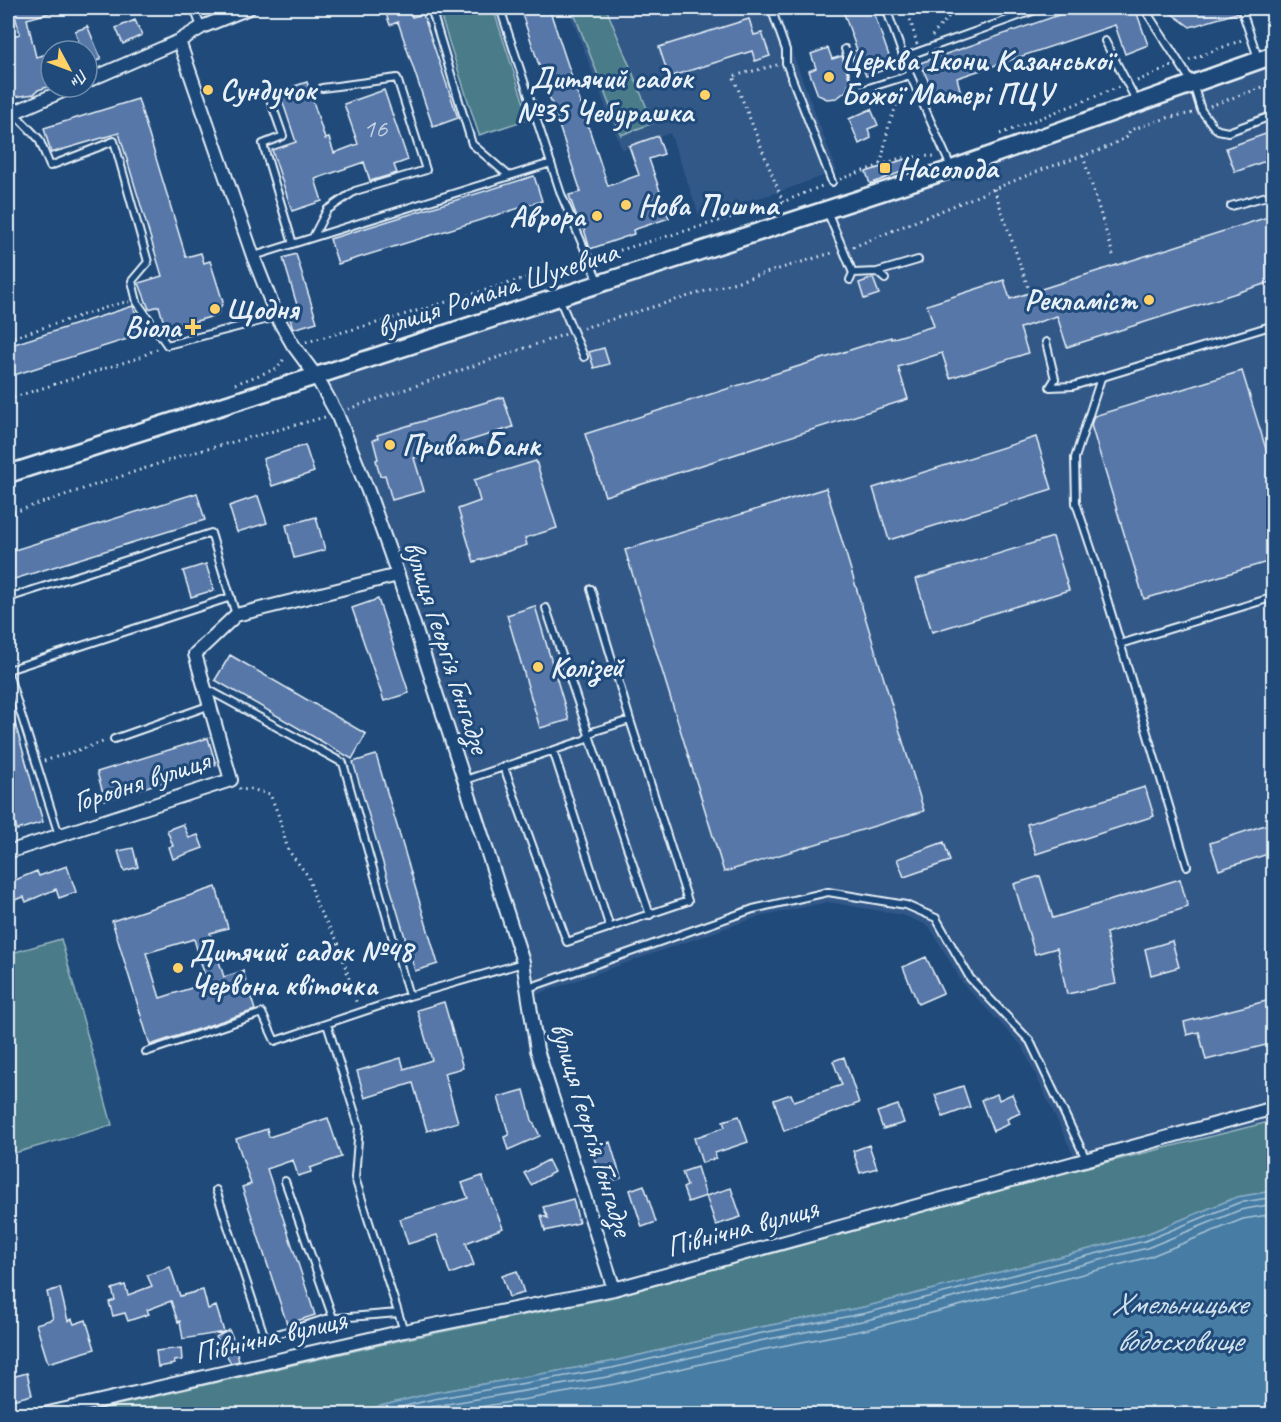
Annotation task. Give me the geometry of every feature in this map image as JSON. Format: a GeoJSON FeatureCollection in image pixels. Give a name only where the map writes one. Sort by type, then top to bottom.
{"type":"FeatureCollection","features":[{"type":"Feature","properties":{"kind":"main road","name":"вулиця Романа Шухевича"},"geometry":{"type":"LineString","coordinates":[[8,474],[827,210],[949,162],[1137,103],[1266,58]]}},
{"type":"Feature","properties":{"kind":"street"},"geometry":{"type":"LineString","coordinates":[[99,76],[179,40],[202,27],[249,8]]}},
{"type":"Feature","properties":{"kind":"street","name":"вулиця Георгія Гонгадзе"},"geometry":{"type":"LineString","coordinates":[[179,40],[253,256],[277,317],[293,345],[316,376],[337,414],[398,575],[523,963],[537,1050],[614,1289]]}},
{"type":"Feature","properties":{"kind":"street"},"geometry":{"type":"LineString","coordinates":[[11,114],[45,99]]}},
{"type":"Feature","properties":{"kind":"street","name":"Городня вулиця"},"geometry":{"type":"LineString","coordinates":[[8,852],[231,780],[195,654],[236,615],[398,575]]}},
{"type":"Feature","properties":{"kind":"street","name":"Північна вулиця"},"geometry":{"type":"LineString","coordinates":[[44,1414],[404,1331],[614,1289],[1274,1108]]}},
{"type":"Feature","properties":{"kind":"lane"},"geometry":{"type":"LineString","coordinates":[[195,8],[202,27]]}},
{"type":"Feature","properties":{"kind":"lane"},"geometry":{"type":"LineString","coordinates":[[431,8],[472,144],[509,176]]}},
{"type":"Feature","properties":{"kind":"lane"},"geometry":{"type":"LineString","coordinates":[[500,8],[551,163],[600,284]]}},
{"type":"Feature","properties":{"kind":"lane"},"geometry":{"type":"LineString","coordinates":[[771,8],[786,50],[786,63],[832,182]]}},
{"type":"Feature","properties":{"kind":"lane"},"geometry":{"type":"LineString","coordinates":[[886,8],[909,75],[949,162]]}},
{"type":"Feature","properties":{"kind":"lane"},"geometry":{"type":"LineString","coordinates":[[904,57],[1041,8]]}},
{"type":"Feature","properties":{"kind":"lane"},"geometry":{"type":"LineString","coordinates":[[1144,8],[1180,63],[1192,84],[1201,110],[1214,127],[1228,132],[1274,115]]}},
{"type":"Feature","properties":{"kind":"lane"},"geometry":{"type":"LineString","coordinates":[[1240,8],[1250,37],[1266,58]]}},
{"type":"Feature","properties":{"kind":"lane"},"geometry":{"type":"LineString","coordinates":[[1269,8],[1274,19]]}},
{"type":"Feature","properties":{"kind":"lane"},"geometry":{"type":"LineString","coordinates":[[1105,41],[1137,103]]}},
{"type":"Feature","properties":{"kind":"lane"},"geometry":{"type":"LineString","coordinates":[[845,49],[859,91],[909,75]]}},
{"type":"Feature","properties":{"kind":"lane"},"geometry":{"type":"LineString","coordinates":[[313,237],[327,210],[355,191],[426,170],[397,78],[322,87]]}},
{"type":"Feature","properties":{"kind":"lane"},"geometry":{"type":"LineString","coordinates":[[268,96],[282,136],[263,144],[293,243]]}},
{"type":"Feature","properties":{"kind":"lane"},"geometry":{"type":"LineString","coordinates":[[11,114],[39,139],[50,166],[114,141],[148,262],[132,280],[137,302],[166,345],[277,317]]}},
{"type":"Feature","properties":{"kind":"lane"},"geometry":{"type":"LineString","coordinates":[[253,256],[551,163]]}},
{"type":"Feature","properties":{"kind":"lane"},"geometry":{"type":"LineString","coordinates":[[1230,206],[1274,194]]}},
{"type":"Feature","properties":{"kind":"lane"},"geometry":{"type":"LineString","coordinates":[[827,210],[852,276],[877,272],[918,260]]}},
{"type":"Feature","properties":{"kind":"lane"},"geometry":{"type":"LineString","coordinates":[[877,272],[885,279]]}},
{"type":"Feature","properties":{"kind":"lane"},"geometry":{"type":"LineString","coordinates":[[559,297],[584,357]]}},
{"type":"Feature","properties":{"kind":"lane"},"geometry":{"type":"LineString","coordinates":[[1046,342],[1055,379],[1050,387],[1073,386],[1273,326]]}},
{"type":"Feature","properties":{"kind":"lane"},"geometry":{"type":"LineString","coordinates":[[1101,378],[1075,458],[1076,503],[1187,866]]}},
{"type":"Feature","properties":{"kind":"lane"},"geometry":{"type":"LineString","coordinates":[[8,598],[211,533],[236,615]]}},
{"type":"Feature","properties":{"kind":"lane"},"geometry":{"type":"LineString","coordinates":[[504,767],[567,942],[688,901],[591,589]]}},
{"type":"Feature","properties":{"kind":"lane"},"geometry":{"type":"LineString","coordinates":[[59,835],[8,672],[231,597]]}},
{"type":"Feature","properties":{"kind":"lane"},"geometry":{"type":"LineString","coordinates":[[1120,644],[1274,597]]}},
{"type":"Feature","properties":{"kind":"lane"},"geometry":{"type":"LineString","coordinates":[[546,608],[650,915]]}},
{"type":"Feature","properties":{"kind":"lane"},"geometry":{"type":"LineString","coordinates":[[204,687],[343,764],[409,996]]}},
{"type":"Feature","properties":{"kind":"lane"},"geometry":{"type":"LineString","coordinates":[[114,739],[208,706]]}},
{"type":"Feature","properties":{"kind":"lane"},"geometry":{"type":"LineString","coordinates":[[464,781],[584,740],[595,731],[630,720]]}},
{"type":"Feature","properties":{"kind":"lane"},"geometry":{"type":"LineString","coordinates":[[553,750],[610,928]]}},
{"type":"Feature","properties":{"kind":"lane"},"geometry":{"type":"LineString","coordinates":[[527,988],[753,909],[828,892],[906,906],[936,918],[970,978],[1030,1041],[1086,1159]]}},
{"type":"Feature","properties":{"kind":"lane"},"geometry":{"type":"LineString","coordinates":[[146,1052],[262,1013],[274,1041],[409,996],[523,963]]}},
{"type":"Feature","properties":{"kind":"lane"},"geometry":{"type":"LineString","coordinates":[[327,1024],[359,1126],[355,1178],[404,1331]]}},
{"type":"Feature","properties":{"kind":"lane"},"geometry":{"type":"LineString","coordinates":[[285,1181],[333,1318]]}},
{"type":"Feature","properties":{"kind":"lane"},"geometry":{"type":"LineString","coordinates":[[216,1190],[265,1338],[325,1319],[398,1313]]}},
{"type":"Feature","properties":{"kind":"path"},"geometry":{"type":"LineString","coordinates":[[907,8],[920,51]]}},
{"type":"Feature","properties":{"kind":"path"},"geometry":{"type":"LineString","coordinates":[[920,51],[956,8]]}},
{"type":"Feature","properties":{"kind":"path"},"geometry":{"type":"LineString","coordinates":[[998,135],[1250,37]]}},
{"type":"Feature","properties":{"kind":"path"},"geometry":{"type":"LineString","coordinates":[[783,202],[733,76],[786,63]]}},
{"type":"Feature","properties":{"kind":"path"},"geometry":{"type":"LineString","coordinates":[[881,165],[889,124],[909,75]]}},
{"type":"Feature","properties":{"kind":"path"},"geometry":{"type":"LineString","coordinates":[[8,514],[185,455],[337,414],[359,404],[573,332],[844,250],[994,189],[1083,156],[1127,137],[1130,130],[1170,117],[1187,115],[1274,83]]}},
{"type":"Feature","properties":{"kind":"path"},"geometry":{"type":"LineString","coordinates":[[1083,156],[1114,258]]}},
{"type":"Feature","properties":{"kind":"path"},"geometry":{"type":"LineString","coordinates":[[904,157],[949,162]]}},
{"type":"Feature","properties":{"kind":"path"},"geometry":{"type":"LineString","coordinates":[[994,189],[1028,287]]}},
{"type":"Feature","properties":{"kind":"path"},"geometry":{"type":"LineString","coordinates":[[8,339],[120,303],[137,302]]}},
{"type":"Feature","properties":{"kind":"path"},"geometry":{"type":"LineString","coordinates":[[8,399],[138,358],[166,345]]}},
{"type":"Feature","properties":{"kind":"path"},"geometry":{"type":"LineString","coordinates":[[234,384],[278,368],[293,345]]}},
{"type":"Feature","properties":{"kind":"path"},"geometry":{"type":"LineString","coordinates":[[36,763],[114,739]]}},
{"type":"Feature","properties":{"kind":"path"},"geometry":{"type":"LineString","coordinates":[[231,780],[241,790],[250,789],[270,794],[288,850],[308,876],[318,908],[338,942],[359,1012]]}},
{"type":"Feature","properties":{"kind":"shaded area","name":"Дитячий садок №35 Чебурашка"},"geometry":{"type":"Polygon","coordinates":[[[568,8],[778,8],[837,171],[779,192],[699,215],[670,133],[622,150],[568,8]]]}},
{"type":"Feature","properties":{"kind":"shaded area"},"geometry":{"type":"Polygon","coordinates":[[[1273,63],[1273,1121],[1080,1169],[1022,1046],[963,984],[929,926],[903,915],[828,902],[755,918],[535,995],[530,961],[404,573],[375,489],[343,411],[326,381],[1273,63]]]}},
{"type":"Feature","properties":{"kind":"green space"},"geometry":{"type":"Polygon","coordinates":[[[471,8],[493,8],[529,119],[479,135],[441,17],[471,8]]]}},
{"type":"Feature","properties":{"kind":"green space"},"geometry":{"type":"Polygon","coordinates":[[[572,8],[606,8],[653,123],[621,135],[572,8]]]}},
{"type":"Feature","properties":{"kind":"green space"},"geometry":{"type":"Polygon","coordinates":[[[61,939],[112,1125],[8,1155],[8,954],[61,939]]]}},
{"type":"Feature","properties":{"kind":"green space"},"geometry":{"type":"Polygon","coordinates":[[[1273,1121],[1273,1191],[1237,1197],[1144,1235],[864,1307],[756,1328],[610,1362],[432,1393],[349,1414],[78,1414],[406,1339],[609,1298],[1080,1169],[1273,1121]]]}},
{"type":"Feature","properties":{"kind":"water","name":"Хмельницьке водосховище"},"geometry":{"type":"Polygon","coordinates":[[[1273,1191],[1273,1414],[349,1414],[432,1393],[610,1362],[756,1328],[864,1307],[1144,1235],[1237,1197],[1273,1191]]]}},
{"type":"Feature","properties":{"kind":"building"},"geometry":{"type":"Polygon","coordinates":[[[13,8],[57,8],[57,11],[27,19],[36,57],[39,56],[39,90],[34,94],[8,98],[8,71],[12,70],[8,44],[14,43],[13,36],[20,34],[13,8]]]}},
{"type":"Feature","properties":{"kind":"building"},"geometry":{"type":"Polygon","coordinates":[[[384,8],[409,8],[412,17],[423,14],[458,118],[433,127],[398,22],[390,25],[384,8]]]}},
{"type":"Feature","properties":{"kind":"building"},"geometry":{"type":"Polygon","coordinates":[[[520,8],[549,8],[608,186],[639,175],[629,146],[658,136],[664,154],[649,159],[669,218],[633,230],[634,234],[590,249],[580,216],[577,218],[569,195],[581,192],[520,8]]]}},
{"type":"Feature","properties":{"kind":"building"},"geometry":{"type":"Polygon","coordinates":[[[842,8],[872,8],[893,67],[866,76],[860,60],[857,67],[852,52],[857,50],[842,8]]]}},
{"type":"Feature","properties":{"kind":"building"},"geometry":{"type":"Polygon","coordinates":[[[1079,8],[1135,8],[1148,45],[1125,54],[1115,25],[957,78],[961,93],[948,98],[931,87],[920,63],[1079,8]]]}},
{"type":"Feature","properties":{"kind":"building"},"geometry":{"type":"Polygon","coordinates":[[[1164,8],[1236,8],[1237,13],[1190,27],[1164,8]]]}},
{"type":"Feature","properties":{"kind":"building"},"geometry":{"type":"Polygon","coordinates":[[[749,19],[754,35],[762,33],[770,56],[755,61],[752,51],[669,77],[659,47],[749,19]]]}},
{"type":"Feature","properties":{"kind":"building"},"geometry":{"type":"Polygon","coordinates":[[[135,20],[142,35],[123,44],[116,28],[135,20]]]}},
{"type":"Feature","properties":{"kind":"building"},"geometry":{"type":"Polygon","coordinates":[[[87,25],[93,39],[78,39],[75,31],[87,25]]]}},
{"type":"Feature","properties":{"kind":"building","name":"Церква Ікони Казанської Божої Матері ПЦУ"},"geometry":{"type":"Polygon","coordinates":[[[828,48],[832,59],[842,56],[850,81],[846,91],[837,98],[827,99],[818,95],[809,71],[816,68],[811,54],[828,48]]]}},
{"type":"Feature","properties":{"kind":"building"},"geometry":{"type":"Polygon","coordinates":[[[307,82],[325,139],[329,138],[334,153],[358,144],[344,104],[384,90],[408,160],[394,165],[397,173],[370,181],[364,162],[315,179],[322,201],[292,211],[272,150],[296,142],[279,91],[307,82]]]}},
{"type":"Feature","properties":{"kind":"building"},"geometry":{"type":"Polygon","coordinates":[[[138,99],[186,257],[201,253],[204,263],[210,261],[223,302],[217,315],[172,328],[171,325],[165,327],[159,306],[149,309],[139,283],[162,276],[119,133],[51,153],[44,128],[138,99]]]}},
{"type":"Feature","properties":{"kind":"building"},"geometry":{"type":"Polygon","coordinates":[[[871,109],[878,125],[868,129],[871,138],[859,144],[849,119],[871,109]]]}},
{"type":"Feature","properties":{"kind":"building"},"geometry":{"type":"Polygon","coordinates":[[[1274,131],[1274,158],[1235,172],[1226,148],[1274,131]]]}},
{"type":"Feature","properties":{"kind":"building"},"geometry":{"type":"Polygon","coordinates":[[[905,159],[909,169],[870,184],[866,172],[905,159]]]}},
{"type":"Feature","properties":{"kind":"building"},"geometry":{"type":"Polygon","coordinates":[[[534,176],[542,201],[338,264],[330,239],[534,176]]]}},
{"type":"Feature","properties":{"kind":"building"},"geometry":{"type":"Polygon","coordinates":[[[1274,215],[1274,281],[1067,347],[1057,316],[1020,328],[1028,353],[950,378],[942,353],[898,367],[908,399],[605,496],[585,434],[891,337],[891,339],[934,326],[927,305],[1004,280],[1010,299],[1274,215]]]}},
{"type":"Feature","properties":{"kind":"building"},"geometry":{"type":"Polygon","coordinates":[[[296,254],[317,322],[293,329],[287,308],[297,305],[283,258],[296,254]]]}},
{"type":"Feature","properties":{"kind":"building"},"geometry":{"type":"Polygon","coordinates":[[[873,278],[879,294],[864,299],[859,283],[873,278]]]}},
{"type":"Feature","properties":{"kind":"building"},"geometry":{"type":"Polygon","coordinates":[[[133,306],[143,334],[8,377],[8,346],[133,306]]]}},
{"type":"Feature","properties":{"kind":"building"},"geometry":{"type":"Polygon","coordinates":[[[604,348],[609,364],[594,368],[589,352],[604,348]]]}},
{"type":"Feature","properties":{"kind":"building"},"geometry":{"type":"Polygon","coordinates":[[[1242,371],[1274,475],[1274,560],[1144,599],[1091,425],[1094,416],[1242,371]]]}},
{"type":"Feature","properties":{"kind":"building"},"geometry":{"type":"Polygon","coordinates":[[[503,397],[513,427],[414,458],[424,491],[392,500],[385,475],[380,476],[376,460],[378,459],[373,440],[378,438],[377,435],[503,397]]]}},
{"type":"Feature","properties":{"kind":"building"},"geometry":{"type":"Polygon","coordinates":[[[1036,437],[1052,489],[889,540],[873,488],[1036,437]]]}},
{"type":"Feature","properties":{"kind":"building"},"geometry":{"type":"Polygon","coordinates":[[[305,445],[314,472],[272,486],[263,459],[305,445]]]}},
{"type":"Feature","properties":{"kind":"building"},"geometry":{"type":"Polygon","coordinates":[[[536,461],[557,528],[525,538],[527,545],[474,562],[458,509],[480,501],[474,480],[536,461]]]}},
{"type":"Feature","properties":{"kind":"building"},"geometry":{"type":"Polygon","coordinates":[[[826,488],[924,811],[724,872],[625,550],[826,488]]]}},
{"type":"Feature","properties":{"kind":"building"},"geometry":{"type":"Polygon","coordinates":[[[197,493],[205,520],[8,581],[8,552],[197,493]]]}},
{"type":"Feature","properties":{"kind":"building"},"geometry":{"type":"Polygon","coordinates":[[[258,496],[267,523],[237,532],[229,506],[258,496]]]}},
{"type":"Feature","properties":{"kind":"building"},"geometry":{"type":"Polygon","coordinates":[[[316,517],[325,550],[294,558],[286,525],[316,517]]]}},
{"type":"Feature","properties":{"kind":"building"},"geometry":{"type":"Polygon","coordinates":[[[1053,537],[1069,590],[932,632],[916,579],[1053,537]]]}},
{"type":"Feature","properties":{"kind":"building"},"geometry":{"type":"Polygon","coordinates":[[[206,564],[214,590],[191,597],[183,571],[206,564]]]}},
{"type":"Feature","properties":{"kind":"building"},"geometry":{"type":"Polygon","coordinates":[[[378,599],[409,693],[384,701],[352,608],[378,599]]]}},
{"type":"Feature","properties":{"kind":"building"},"geometry":{"type":"Polygon","coordinates":[[[535,606],[569,720],[540,728],[507,615],[535,606]]]}},
{"type":"Feature","properties":{"kind":"building"},"geometry":{"type":"Polygon","coordinates":[[[230,655],[366,734],[352,759],[215,680],[230,655]]]}},
{"type":"Feature","properties":{"kind":"building"},"geometry":{"type":"Polygon","coordinates":[[[8,709],[11,709],[43,822],[17,830],[8,796],[8,709]]]}},
{"type":"Feature","properties":{"kind":"building"},"geometry":{"type":"Polygon","coordinates":[[[208,738],[216,765],[105,800],[97,772],[208,738]]]}},
{"type":"Feature","properties":{"kind":"building"},"geometry":{"type":"Polygon","coordinates":[[[376,755],[438,964],[415,971],[353,762],[376,755]]]}},
{"type":"Feature","properties":{"kind":"building"},"geometry":{"type":"Polygon","coordinates":[[[1145,787],[1154,816],[1036,854],[1027,824],[1145,787]]]}},
{"type":"Feature","properties":{"kind":"building"},"geometry":{"type":"Polygon","coordinates":[[[1274,822],[1274,852],[1219,870],[1210,843],[1274,822]]]}},
{"type":"Feature","properties":{"kind":"building"},"geometry":{"type":"Polygon","coordinates":[[[183,824],[189,838],[198,835],[203,848],[173,859],[169,847],[173,846],[167,830],[183,824]]]}},
{"type":"Feature","properties":{"kind":"building"},"geometry":{"type":"Polygon","coordinates":[[[944,842],[950,861],[904,877],[897,859],[944,842]]]}},
{"type":"Feature","properties":{"kind":"building"},"geometry":{"type":"Polygon","coordinates":[[[133,848],[138,867],[124,871],[118,851],[133,848]]]}},
{"type":"Feature","properties":{"kind":"building"},"geometry":{"type":"Polygon","coordinates":[[[67,866],[76,892],[59,898],[56,889],[26,902],[24,897],[8,902],[8,883],[37,871],[39,876],[67,866]]]}},
{"type":"Feature","properties":{"kind":"building"},"geometry":{"type":"Polygon","coordinates":[[[1040,876],[1053,918],[1180,879],[1188,907],[1106,933],[1116,984],[1067,994],[1057,948],[1035,954],[1014,884],[1040,876]]]}},
{"type":"Feature","properties":{"kind":"building"},"geometry":{"type":"Polygon","coordinates":[[[216,887],[228,928],[210,933],[224,977],[243,971],[255,1010],[150,1045],[112,921],[216,887]],[[194,939],[146,953],[160,998],[207,983],[194,939]]]}},
{"type":"Feature","properties":{"kind":"building"},"geometry":{"type":"Polygon","coordinates":[[[1172,941],[1179,967],[1151,975],[1145,949],[1172,941]]]}},
{"type":"Feature","properties":{"kind":"building"},"geometry":{"type":"Polygon","coordinates":[[[926,957],[943,993],[918,1004],[903,967],[926,957]]]}},
{"type":"Feature","properties":{"kind":"building"},"geometry":{"type":"Polygon","coordinates":[[[1274,999],[1274,1043],[1206,1060],[1199,1032],[1187,1035],[1184,1022],[1274,999]]]}},
{"type":"Feature","properties":{"kind":"building"},"geometry":{"type":"Polygon","coordinates":[[[444,1002],[463,1068],[444,1073],[458,1122],[427,1131],[413,1083],[365,1098],[357,1071],[401,1058],[404,1069],[432,1060],[417,1010],[444,1002]]]}},
{"type":"Feature","properties":{"kind":"building"},"geometry":{"type":"Polygon","coordinates":[[[844,1057],[859,1103],[784,1131],[774,1100],[791,1094],[794,1101],[842,1085],[833,1061],[844,1057]]]}},
{"type":"Feature","properties":{"kind":"building"},"geometry":{"type":"Polygon","coordinates":[[[963,1086],[970,1107],[943,1117],[935,1095],[963,1086]]]}},
{"type":"Feature","properties":{"kind":"building"},"geometry":{"type":"Polygon","coordinates":[[[524,1090],[532,1120],[540,1136],[508,1150],[504,1137],[509,1135],[498,1097],[524,1090]]]}},
{"type":"Feature","properties":{"kind":"building"},"geometry":{"type":"Polygon","coordinates":[[[997,1094],[999,1100],[1012,1094],[1020,1113],[1007,1119],[1009,1124],[993,1131],[981,1100],[997,1094]]]}},
{"type":"Feature","properties":{"kind":"building"},"geometry":{"type":"Polygon","coordinates":[[[898,1105],[904,1123],[883,1129],[877,1112],[898,1105]]]}},
{"type":"Feature","properties":{"kind":"building"},"geometry":{"type":"Polygon","coordinates":[[[739,1116],[748,1142],[715,1153],[716,1158],[702,1163],[694,1138],[725,1127],[723,1121],[739,1116]]]}},
{"type":"Feature","properties":{"kind":"building"},"geometry":{"type":"Polygon","coordinates":[[[328,1118],[341,1157],[310,1168],[311,1172],[298,1176],[293,1160],[267,1169],[315,1315],[287,1324],[242,1187],[251,1184],[236,1139],[267,1129],[269,1137],[328,1118]]]}},
{"type":"Feature","properties":{"kind":"building"},"geometry":{"type":"Polygon","coordinates":[[[610,1142],[621,1178],[603,1184],[591,1149],[610,1142]]]}},
{"type":"Feature","properties":{"kind":"building"},"geometry":{"type":"Polygon","coordinates":[[[869,1145],[877,1168],[860,1173],[853,1151],[869,1145]]]}},
{"type":"Feature","properties":{"kind":"building"},"geometry":{"type":"Polygon","coordinates":[[[548,1160],[554,1172],[531,1185],[524,1173],[548,1160]]]}},
{"type":"Feature","properties":{"kind":"building"},"geometry":{"type":"Polygon","coordinates":[[[697,1167],[706,1196],[688,1202],[683,1188],[687,1186],[682,1172],[697,1167]]]}},
{"type":"Feature","properties":{"kind":"building"},"geometry":{"type":"Polygon","coordinates":[[[482,1176],[503,1228],[466,1243],[474,1265],[450,1274],[437,1235],[408,1244],[400,1219],[468,1198],[462,1183],[482,1176]]]}},
{"type":"Feature","properties":{"kind":"building"},"geometry":{"type":"Polygon","coordinates":[[[644,1185],[656,1222],[642,1227],[630,1190],[644,1185]]]}},
{"type":"Feature","properties":{"kind":"building"},"geometry":{"type":"Polygon","coordinates":[[[731,1188],[741,1217],[716,1225],[706,1196],[731,1188]]]}},
{"type":"Feature","properties":{"kind":"building"},"geometry":{"type":"Polygon","coordinates":[[[573,1199],[579,1223],[545,1231],[541,1215],[548,1218],[543,1207],[573,1199]]]}},
{"type":"Feature","properties":{"kind":"building"},"geometry":{"type":"Polygon","coordinates":[[[170,1267],[180,1296],[203,1290],[208,1309],[216,1306],[224,1332],[183,1339],[180,1321],[178,1322],[171,1301],[147,1310],[149,1314],[128,1321],[125,1313],[113,1316],[109,1302],[115,1300],[112,1289],[125,1285],[128,1295],[152,1286],[147,1275],[170,1267]]]}},
{"type":"Feature","properties":{"kind":"building"},"geometry":{"type":"Polygon","coordinates":[[[517,1271],[524,1293],[509,1297],[502,1276],[517,1271]]]}},
{"type":"Feature","properties":{"kind":"building"},"geometry":{"type":"Polygon","coordinates":[[[60,1288],[68,1321],[72,1319],[74,1324],[86,1320],[95,1349],[48,1363],[36,1324],[53,1319],[47,1292],[60,1288]]]}},
{"type":"Feature","properties":{"kind":"building"},"geometry":{"type":"Polygon","coordinates":[[[229,1330],[239,1361],[231,1363],[216,1337],[229,1330]]]}},
{"type":"Feature","properties":{"kind":"building"},"geometry":{"type":"Polygon","coordinates":[[[181,1348],[182,1360],[174,1361],[175,1364],[158,1367],[156,1351],[181,1348]]]}},
{"type":"Feature","properties":{"kind":"building"},"geometry":{"type":"Polygon","coordinates":[[[27,1373],[32,1395],[8,1401],[8,1378],[27,1373]]]}},
{"type":"Feature","properties":{"kind":"place","name":"Церква Ікони Казанської Божої Матері ПЦУ"},"geometry":{"type":"Point","coordinates":[829,77]}},
{"type":"Feature","properties":{"kind":"place","name":"Сундучок"},"geometry":{"type":"Point","coordinates":[208,90]}},
{"type":"Feature","properties":{"kind":"place","name":"Дитячий садок №35 Чебурашка"},"geometry":{"type":"Point","coordinates":[705,95]}},
{"type":"Feature","properties":{"kind":"place","name":"Насолода"},"geometry":{"type":"Point","coordinates":[885,168]}},
{"type":"Feature","properties":{"kind":"place","name":"Нова Пошта"},"geometry":{"type":"Point","coordinates":[626,205]}},
{"type":"Feature","properties":{"kind":"place","name":"Аврора"},"geometry":{"type":"Point","coordinates":[597,216]}},
{"type":"Feature","properties":{"kind":"place","name":"Рекламіст"},"geometry":{"type":"Point","coordinates":[1149,300]}},
{"type":"Feature","properties":{"kind":"place","name":"Щодня"},"geometry":{"type":"Point","coordinates":[215,309]}},
{"type":"Feature","properties":{"kind":"place","name":"Віола"},"geometry":{"type":"Point","coordinates":[193,327]}},
{"type":"Feature","properties":{"kind":"place","name":"ПриватБанк"},"geometry":{"type":"Point","coordinates":[390,445]}},
{"type":"Feature","properties":{"kind":"place","name":"Колізей"},"geometry":{"type":"Point","coordinates":[538,667]}},
{"type":"Feature","properties":{"kind":"place","name":"Дитячий садок №48 Червона квіточка"},"geometry":{"type":"Point","coordinates":[178,968]}}]}
